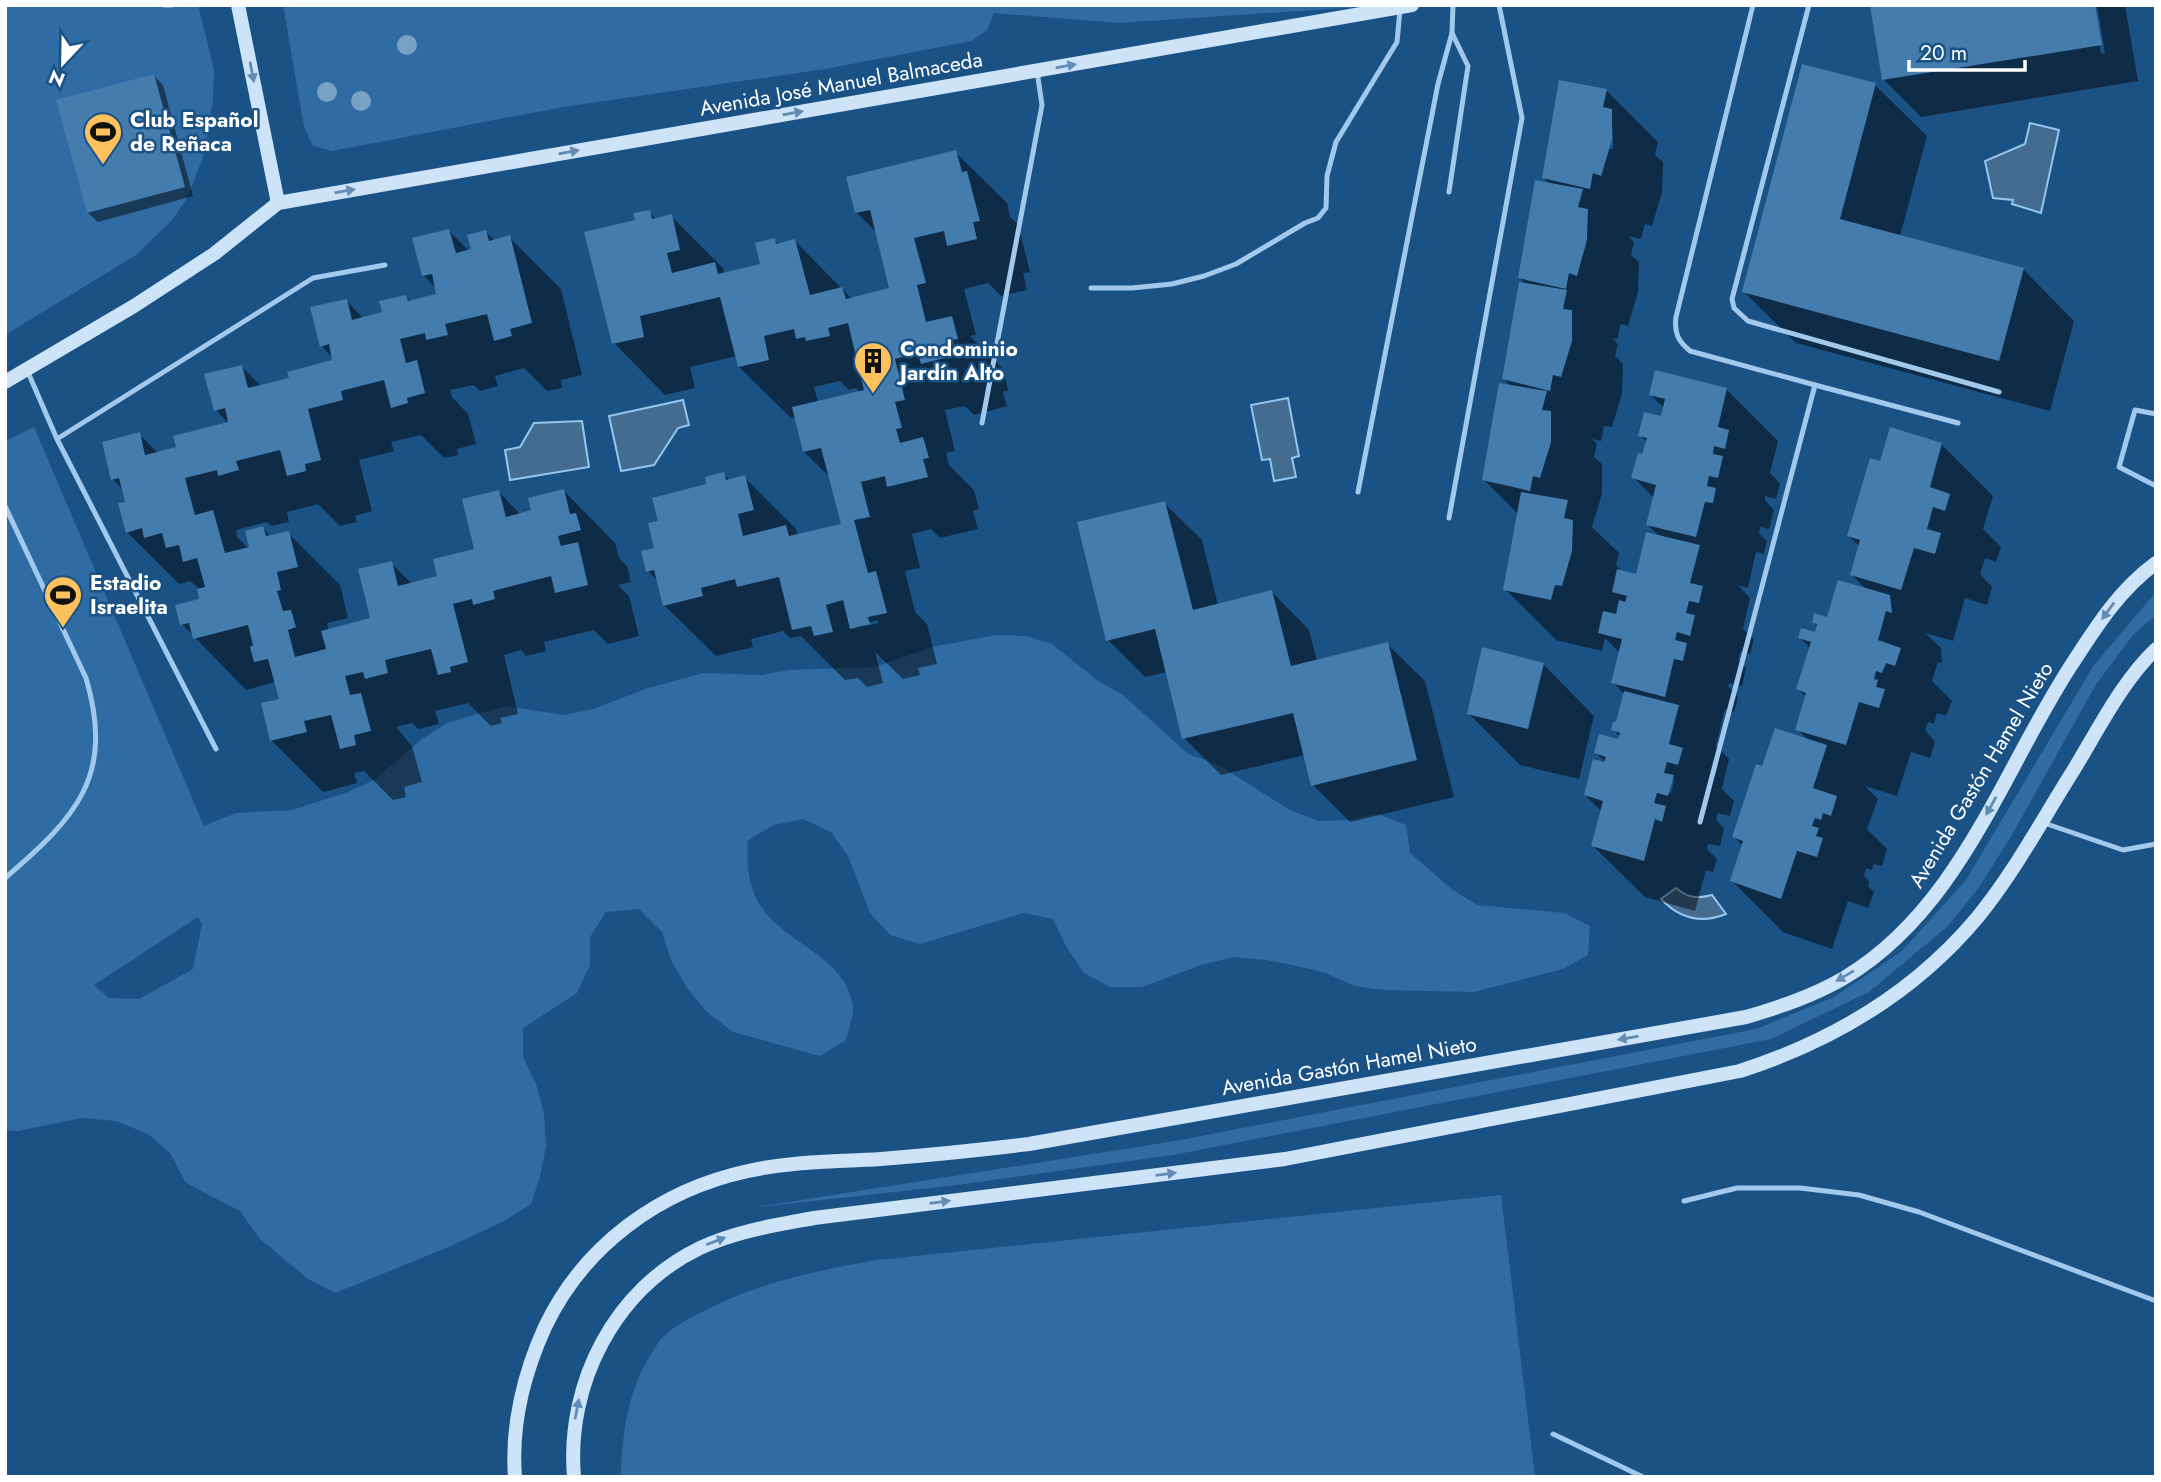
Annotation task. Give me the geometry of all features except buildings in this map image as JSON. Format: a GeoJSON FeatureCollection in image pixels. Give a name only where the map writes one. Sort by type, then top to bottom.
{"type":"FeatureCollection","features":[{"type":"Feature","properties":{"kind":"main road"},"geometry":{"type":"LineString","coordinates":[[5,382],[214,254],[278,203],[238,5]]}},
{"type":"Feature","properties":{"kind":"main road","name":"Avenida José Manuel Balmaceda"},"geometry":{"type":"LineString","coordinates":[[278,203],[1406,6]]}},
{"type":"Feature","properties":{"kind":"main road","name":"Avenida Gastón Hamel Nieto"},"geometry":{"type":"LineString","coordinates":[[515,1477],[520,1405],[537,1345],[553,1311],[573,1280],[623,1228],[657,1205],[693,1187],[750,1170],[779,1166],[954,1153],[1081,1136],[1746,1017],[1791,1003],[1844,978],[1902,934],[1940,888],[1978,830],[2061,681],[2103,616],[2127,588],[2156,563]]}},
{"type":"Feature","properties":{"kind":"main road"},"geometry":{"type":"LineString","coordinates":[[574,1477],[573,1433],[585,1378],[596,1352],[628,1304],[649,1282],[674,1262],[701,1247],[763,1227],[814,1218],[1285,1159],[1741,1071],[1784,1057],[1826,1038],[1866,1016],[1907,987],[1944,954],[1978,917],[2008,876],[2130,679],[2156,649]]}},
{"type":"Feature","properties":{"kind":"lane"},"geometry":{"type":"LineString","coordinates":[[164,5],[173,5]]}},
{"type":"Feature","properties":{"kind":"lane"},"geometry":{"type":"LineString","coordinates":[[1358,492],[1438,84],[1452,33],[1453,5]]}},
{"type":"Feature","properties":{"kind":"lane"},"geometry":{"type":"LineString","coordinates":[[1449,518],[1522,118],[1499,5]]}},
{"type":"Feature","properties":{"kind":"lane"},"geometry":{"type":"LineString","coordinates":[[1753,5],[1676,317],[1676,334],[1681,344],[1690,351],[1958,423]]}},
{"type":"Feature","properties":{"kind":"lane"},"geometry":{"type":"LineString","coordinates":[[1809,5],[1732,299],[1734,308],[1748,321],[1998,392]]}},
{"type":"Feature","properties":{"kind":"lane"},"geometry":{"type":"LineString","coordinates":[[1091,288],[1145,287],[1204,276],[1236,264],[1318,218],[1326,208],[1327,176],[1336,142],[1397,43],[1406,6]]}},
{"type":"Feature","properties":{"kind":"lane"},"geometry":{"type":"LineString","coordinates":[[1449,192],[1468,66],[1452,33]]}},
{"type":"Feature","properties":{"kind":"lane"},"geometry":{"type":"LineString","coordinates":[[982,424],[1042,105],[1037,71]]}},
{"type":"Feature","properties":{"kind":"lane"},"geometry":{"type":"LineString","coordinates":[[57,439],[313,278],[385,265]]}},
{"type":"Feature","properties":{"kind":"lane"},"geometry":{"type":"LineString","coordinates":[[27,370],[57,439],[216,749]]}},
{"type":"Feature","properties":{"kind":"lane"},"geometry":{"type":"LineString","coordinates":[[1700,822],[1815,385]]}},
{"type":"Feature","properties":{"kind":"lane"},"geometry":{"type":"LineString","coordinates":[[2156,414],[2135,410],[2119,467],[2156,486]]}},
{"type":"Feature","properties":{"kind":"lane"},"geometry":{"type":"LineString","coordinates":[[5,506],[86,678],[94,706],[96,734],[93,761],[85,788],[75,807],[49,841],[5,878]]}},
{"type":"Feature","properties":{"kind":"lane"},"geometry":{"type":"LineString","coordinates":[[2041,822],[2123,850],[2156,844]]}},
{"type":"Feature","properties":{"kind":"lane"},"geometry":{"type":"LineString","coordinates":[[1684,1201],[1737,1188],[1800,1188],[1859,1195],[1919,1212],[2156,1301]]}},
{"type":"Feature","properties":{"kind":"lane"},"geometry":{"type":"LineString","coordinates":[[1553,1434],[1643,1477]]}},
{"type":"Feature","properties":{"kind":"shaded area","name":"Club Español de Reñaca"},"geometry":{"type":"Polygon","coordinates":[[[5,5],[198,5],[214,69],[213,101],[204,155],[187,198],[173,219],[136,255],[5,335],[5,5]]]}},
{"type":"Feature","properties":{"kind":"shaded area"},"geometry":{"type":"Polygon","coordinates":[[[283,5],[1391,5],[1118,23],[994,13],[987,30],[972,41],[825,69],[563,107],[332,151],[313,146],[304,127],[283,5]]]}},
{"type":"Feature","properties":{"kind":"shaded area"},"geometry":{"type":"Polygon","coordinates":[[[2030,123],[2059,130],[2041,213],[2012,204],[2013,200],[1993,198],[1985,161],[2025,144],[2030,123]]]}},
{"type":"Feature","properties":{"kind":"shaded area"},"geometry":{"type":"Polygon","coordinates":[[[1288,398],[1299,456],[1292,458],[1296,477],[1274,481],[1270,459],[1262,460],[1251,405],[1288,398]]]}},
{"type":"Feature","properties":{"kind":"shaded area"},"geometry":{"type":"Polygon","coordinates":[[[683,400],[689,425],[678,428],[654,465],[621,471],[609,416],[683,400]]]}},
{"type":"Feature","properties":{"kind":"shaded area"},"geometry":{"type":"Polygon","coordinates":[[[582,421],[589,467],[510,480],[505,450],[520,447],[534,423],[582,421]]]}},
{"type":"Feature","properties":{"kind":"shaded area"},"geometry":{"type":"Polygon","coordinates":[[[34,427],[204,826],[236,813],[292,810],[348,792],[374,780],[422,739],[447,723],[505,706],[564,715],[593,709],[648,688],[704,673],[761,675],[790,670],[875,667],[932,647],[996,635],[1026,636],[1052,644],[1098,681],[1123,695],[1188,754],[1217,764],[1290,810],[1319,821],[1347,820],[1378,814],[1406,825],[1410,853],[1453,890],[1477,905],[1564,913],[1590,926],[1588,955],[1563,969],[1474,992],[1383,990],[1354,986],[1326,973],[1266,960],[1234,957],[1201,965],[1142,987],[1110,987],[1084,973],[1067,948],[1053,919],[1024,913],[920,944],[890,935],[870,913],[848,856],[831,832],[803,819],[774,825],[748,840],[748,869],[753,891],[767,914],[780,927],[839,974],[848,990],[853,1008],[846,1040],[820,1056],[733,1032],[707,1012],[687,988],[671,960],[662,932],[639,909],[606,912],[590,937],[590,965],[577,993],[523,1028],[523,1057],[536,1084],[544,1113],[546,1146],[531,1204],[504,1221],[449,1247],[335,1293],[308,1279],[260,1239],[240,1211],[186,1183],[170,1153],[148,1134],[116,1121],[82,1118],[18,1131],[5,1130],[5,441],[34,427]],[[198,917],[94,985],[109,998],[139,999],[193,969],[202,924],[198,917]]]}},
{"type":"Feature","properties":{"kind":"shaded area"},"geometry":{"type":"Polygon","coordinates":[[[2156,592],[2156,615],[2133,635],[2095,686],[2012,835],[1979,887],[1949,925],[1869,992],[1771,1039],[1173,1155],[957,1185],[751,1208],[1175,1141],[1756,1029],[1834,997],[1902,951],[1966,880],[2094,665],[2156,592]]]}},
{"type":"Feature","properties":{"kind":"shaded area"},"geometry":{"type":"Polygon","coordinates":[[[1676,888],[1693,897],[1712,895],[1726,914],[1708,919],[1683,915],[1661,899],[1676,888]]]}},
{"type":"Feature","properties":{"kind":"shaded area"},"geometry":{"type":"Polygon","coordinates":[[[1501,1195],[1535,1477],[621,1477],[625,1429],[632,1398],[643,1368],[660,1341],[672,1329],[693,1316],[767,1285],[810,1273],[877,1260],[1501,1195]]]}},
{"type":"Feature","properties":{"kind":"place","name":"Club Español de Reñaca"},"geometry":{"type":"Point","coordinates":[103,166]}},
{"type":"Feature","properties":{"kind":"place","name":"Condominio Jardín Alto"},"geometry":{"type":"Point","coordinates":[873,395]}},
{"type":"Feature","properties":{"kind":"place","name":"Estadio Israelita"},"geometry":{"type":"Point","coordinates":[63,629]}}]}
